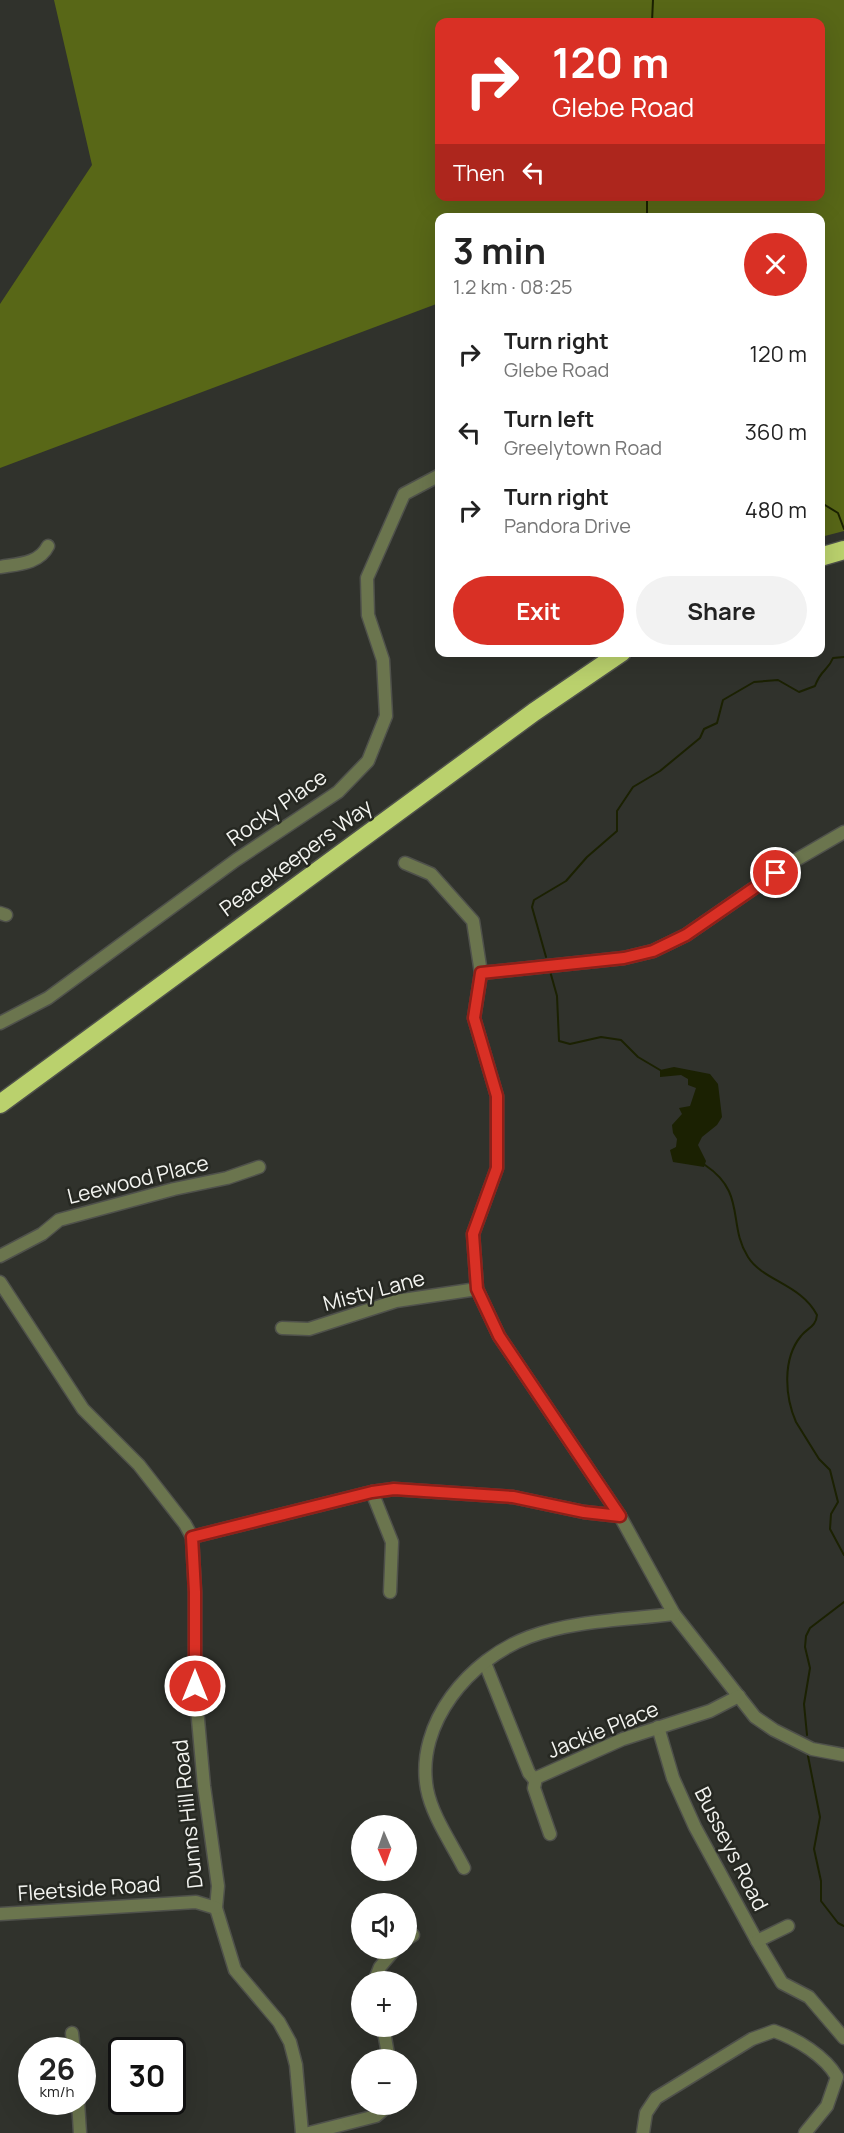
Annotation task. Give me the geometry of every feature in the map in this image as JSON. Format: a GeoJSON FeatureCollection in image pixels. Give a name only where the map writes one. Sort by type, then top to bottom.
{"type":"FeatureCollection","features":[{"type":"Feature","properties":{"kind":"highway"},"geometry":{"type":"LineString","coordinates":[[825,556],[844,550]]}},
{"type":"Feature","properties":{"kind":"highway","name":"Peacekeepers Way"},"geometry":{"type":"LineString","coordinates":[[0,1104],[524,719],[615,657]]}},
{"type":"Feature","properties":{"kind":"street","name":"Rocky Place"},"geometry":{"type":"LineString","coordinates":[[0,1023],[48,998],[236,860],[338,792],[368,761],[386,716],[383,660],[368,615],[367,578],[404,494],[435,478]]}},
{"type":"Feature","properties":{"kind":"street"},"geometry":{"type":"LineString","coordinates":[[0,567],[33,561],[45,552],[48,546]]}},
{"type":"Feature","properties":{"kind":"street"},"geometry":{"type":"LineString","coordinates":[[481,973],[624,958],[653,951],[686,935],[783,869],[844,832]]}},
{"type":"Feature","properties":{"kind":"street"},"geometry":{"type":"LineString","coordinates":[[405,863],[431,874],[473,921],[481,973],[474,1018],[497,1096],[497,1168],[473,1234],[477,1289],[499,1336],[620,1516],[674,1614],[755,1717],[774,1730],[812,1749],[844,1755]]}},
{"type":"Feature","properties":{"kind":"street","name":"Leewood Place"},"geometry":{"type":"LineString","coordinates":[[0,1256],[42,1234],[59,1220],[174,1189],[227,1178],[259,1167]]}},
{"type":"Feature","properties":{"kind":"street"},"geometry":{"type":"LineString","coordinates":[[0,1282],[83,1409],[139,1465],[185,1524],[192,1537],[372,1492],[394,1489],[513,1497],[584,1512],[620,1516]]}},
{"type":"Feature","properties":{"kind":"street","name":"Misty Lane"},"geometry":{"type":"LineString","coordinates":[[282,1328],[309,1329],[396,1301],[477,1289]]}},
{"type":"Feature","properties":{"kind":"street"},"geometry":{"type":"LineString","coordinates":[[372,1492],[392,1542],[390,1592]]}},
{"type":"Feature","properties":{"kind":"street","name":"Dunns Hill Road"},"geometry":{"type":"LineString","coordinates":[[192,1537],[195,1592],[195,1686],[204,1786],[218,1886],[216,1908],[235,1970],[275,2017],[290,2042],[296,2065],[302,2133]]}},
{"type":"Feature","properties":{"kind":"street"},"geometry":{"type":"LineString","coordinates":[[464,1868],[432,1804],[427,1789],[427,1767],[433,1730],[440,1713],[456,1691],[485,1663],[527,1637],[552,1630],[674,1614]]}},
{"type":"Feature","properties":{"kind":"street"},"geometry":{"type":"LineString","coordinates":[[485,1663],[529,1773],[535,1780]]}},
{"type":"Feature","properties":{"kind":"street","name":"Jackie Place"},"geometry":{"type":"LineString","coordinates":[[550,1834],[534,1788],[535,1780],[623,1739],[710,1711],[739,1696]]}},
{"type":"Feature","properties":{"kind":"street","name":"Busseys Road"},"geometry":{"type":"LineString","coordinates":[[658,1727],[673,1778],[695,1827],[782,1983],[809,1996],[844,2038]]}},
{"type":"Feature","properties":{"kind":"street","name":"Fleetside Road"},"geometry":{"type":"LineString","coordinates":[[0,1914],[196,1902],[216,1908]]}},
{"type":"Feature","properties":{"kind":"street"},"geometry":{"type":"LineString","coordinates":[[757,1941],[789,1926]]}},
{"type":"Feature","properties":{"kind":"street"},"geometry":{"type":"LineString","coordinates":[[643,2133],[646,2113],[656,2098],[752,2039],[774,2031],[796,2041],[815,2054],[832,2068],[837,2077],[827,2106],[805,2133]]}},
{"type":"Feature","properties":{"kind":"street"},"geometry":{"type":"LineString","coordinates":[[72,2033],[72,2037]]}},
{"type":"Feature","properties":{"kind":"street"},"geometry":{"type":"LineString","coordinates":[[79,2115],[80,2133]]}},
{"type":"Feature","properties":{"kind":"street"},"geometry":{"type":"LineString","coordinates":[[309,2133],[377,2115]]}},
{"type":"Feature","properties":{"kind":"green space"},"geometry":{"type":"Polygon","coordinates":[[[54,0],[844,0],[844,531],[825,536],[825,213],[435,213],[435,305],[0,468],[0,304],[92,165],[54,0]]]}},
{"type":"Feature","properties":{"kind":"shaded area"},"geometry":{"type":"Polygon","coordinates":[[[674,1067],[710,1074],[718,1084],[722,1117],[717,1125],[702,1137],[698,1145],[706,1161],[704,1167],[673,1162],[670,1150],[676,1147],[677,1139],[672,1125],[682,1114],[679,1108],[690,1106],[696,1088],[688,1085],[688,1079],[681,1075],[660,1077],[660,1070],[674,1067]]]}},
{"type":"Feature","properties":{"kind":"waterway"},"geometry":{"type":"LineString","coordinates":[[652,18],[653,0]]}},
{"type":"Feature","properties":{"kind":"waterway"},"geometry":{"type":"LineString","coordinates":[[647,201],[647,213]]}},
{"type":"Feature","properties":{"kind":"waterway"},"geometry":{"type":"LineString","coordinates":[[825,505],[838,513],[844,529]]}},
{"type":"Feature","properties":{"kind":"waterway"},"geometry":{"type":"LineString","coordinates":[[546,957],[532,907],[534,900],[566,881],[587,857],[617,831],[617,811],[633,787],[660,771],[700,738],[704,729],[717,723],[723,700],[754,682],[778,680],[799,692],[815,686],[833,658],[844,657]]}},
{"type":"Feature","properties":{"kind":"waterway"},"geometry":{"type":"LineString","coordinates":[[550,971],[557,996],[559,1041],[570,1044],[601,1037],[621,1040],[638,1057],[660,1070]]}},
{"type":"Feature","properties":{"kind":"waterway"},"geometry":{"type":"LineString","coordinates":[[705,1165],[718,1176],[732,1198],[738,1233],[748,1257],[763,1272],[802,1296],[817,1315],[815,1322],[795,1345],[791,1356],[787,1378],[789,1401],[796,1422],[819,1459],[830,1470],[838,1502],[831,1514],[830,1529],[844,1555]]}},
{"type":"Feature","properties":{"kind":"waterway"},"geometry":{"type":"LineString","coordinates":[[807,1735],[804,1704],[810,1668],[805,1647],[806,1636],[810,1628],[844,1602]]}},
{"type":"Feature","properties":{"kind":"waterway"},"geometry":{"type":"LineString","coordinates":[[808,1756],[820,1817],[814,1849],[821,1881],[821,1901],[838,1923],[844,1926]]}},
{"type":"Feature","properties":{"kind":"route"},"geometry":{"type":"LineString","coordinates":[[195,1686],[195,1592],[192,1537],[372,1492],[394,1489],[513,1497],[584,1512],[620,1516],[499,1336],[477,1289],[473,1234],[497,1168],[497,1096],[474,1018],[481,973],[624,958],[653,951],[686,935],[776,873]]}}]}
